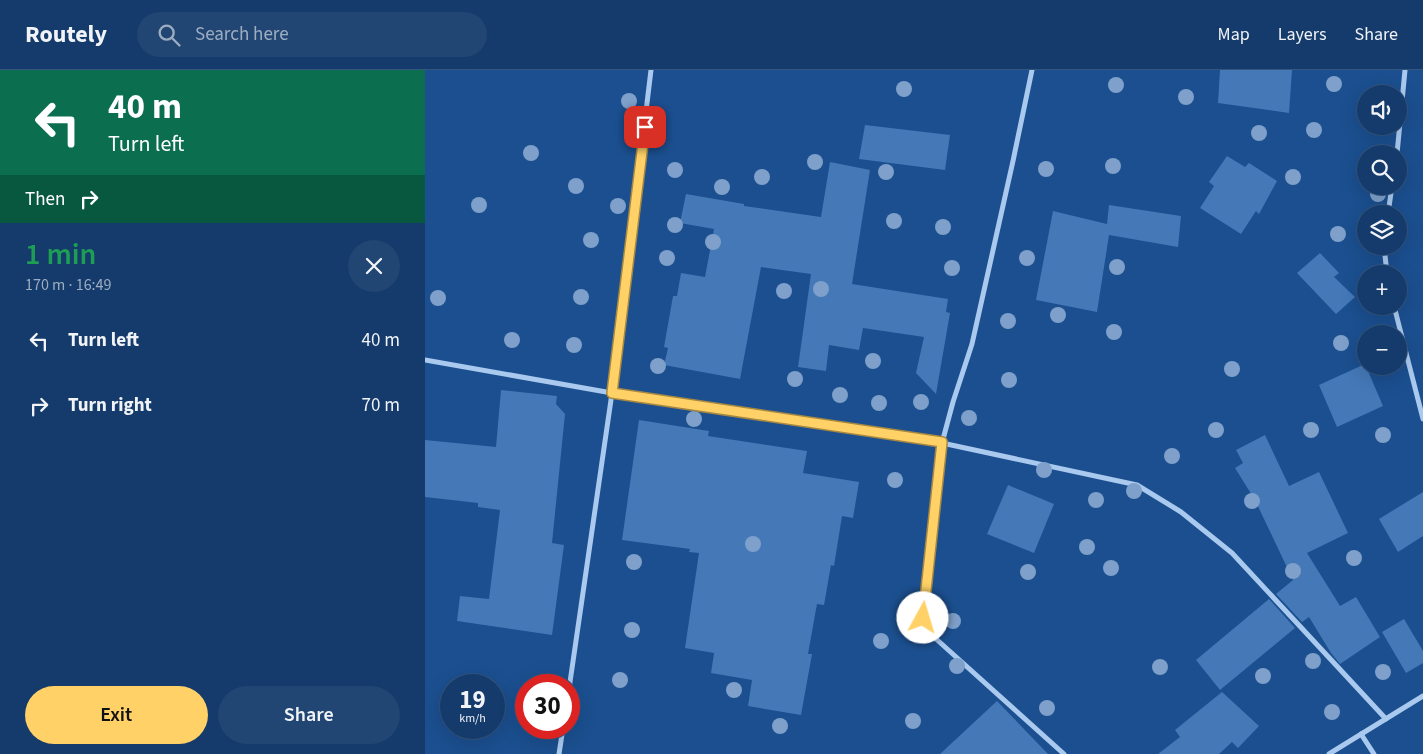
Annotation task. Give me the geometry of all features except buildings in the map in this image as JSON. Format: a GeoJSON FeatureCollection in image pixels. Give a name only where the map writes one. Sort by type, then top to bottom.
{"type":"FeatureCollection","features":[{"type":"Feature","properties":{"kind":"street"},"geometry":{"type":"LineString","coordinates":[[571,674],[612,393],[651,70]]}},
{"type":"Feature","properties":{"kind":"street"},"geometry":{"type":"LineString","coordinates":[[1031,70],[1013,161],[972,344],[942,442],[923,618],[935,638],[1064,754]]}},
{"type":"Feature","properties":{"kind":"street"},"geometry":{"type":"LineString","coordinates":[[1398,145],[1405,70]]}},
{"type":"Feature","properties":{"kind":"street"},"geometry":{"type":"LineString","coordinates":[[1396,315],[1423,419]]}},
{"type":"Feature","properties":{"kind":"street"},"geometry":{"type":"LineString","coordinates":[[425,360],[612,393],[942,442],[1137,484],[1181,512],[1232,553],[1386,719]]}},
{"type":"Feature","properties":{"kind":"street"},"geometry":{"type":"LineString","coordinates":[[1329,754],[1423,696]]}},
{"type":"Feature","properties":{"kind":"street"},"geometry":{"type":"LineString","coordinates":[[1361,734],[1374,754]]}},
{"type":"Feature","properties":{"kind":"street"},"geometry":{"type":"LineString","coordinates":[[559,754],[561,739]]}},
{"type":"Feature","properties":{"kind":"route"},"geometry":{"type":"LineString","coordinates":[[645,127],[612,393],[942,442],[923,618]]}}]}
